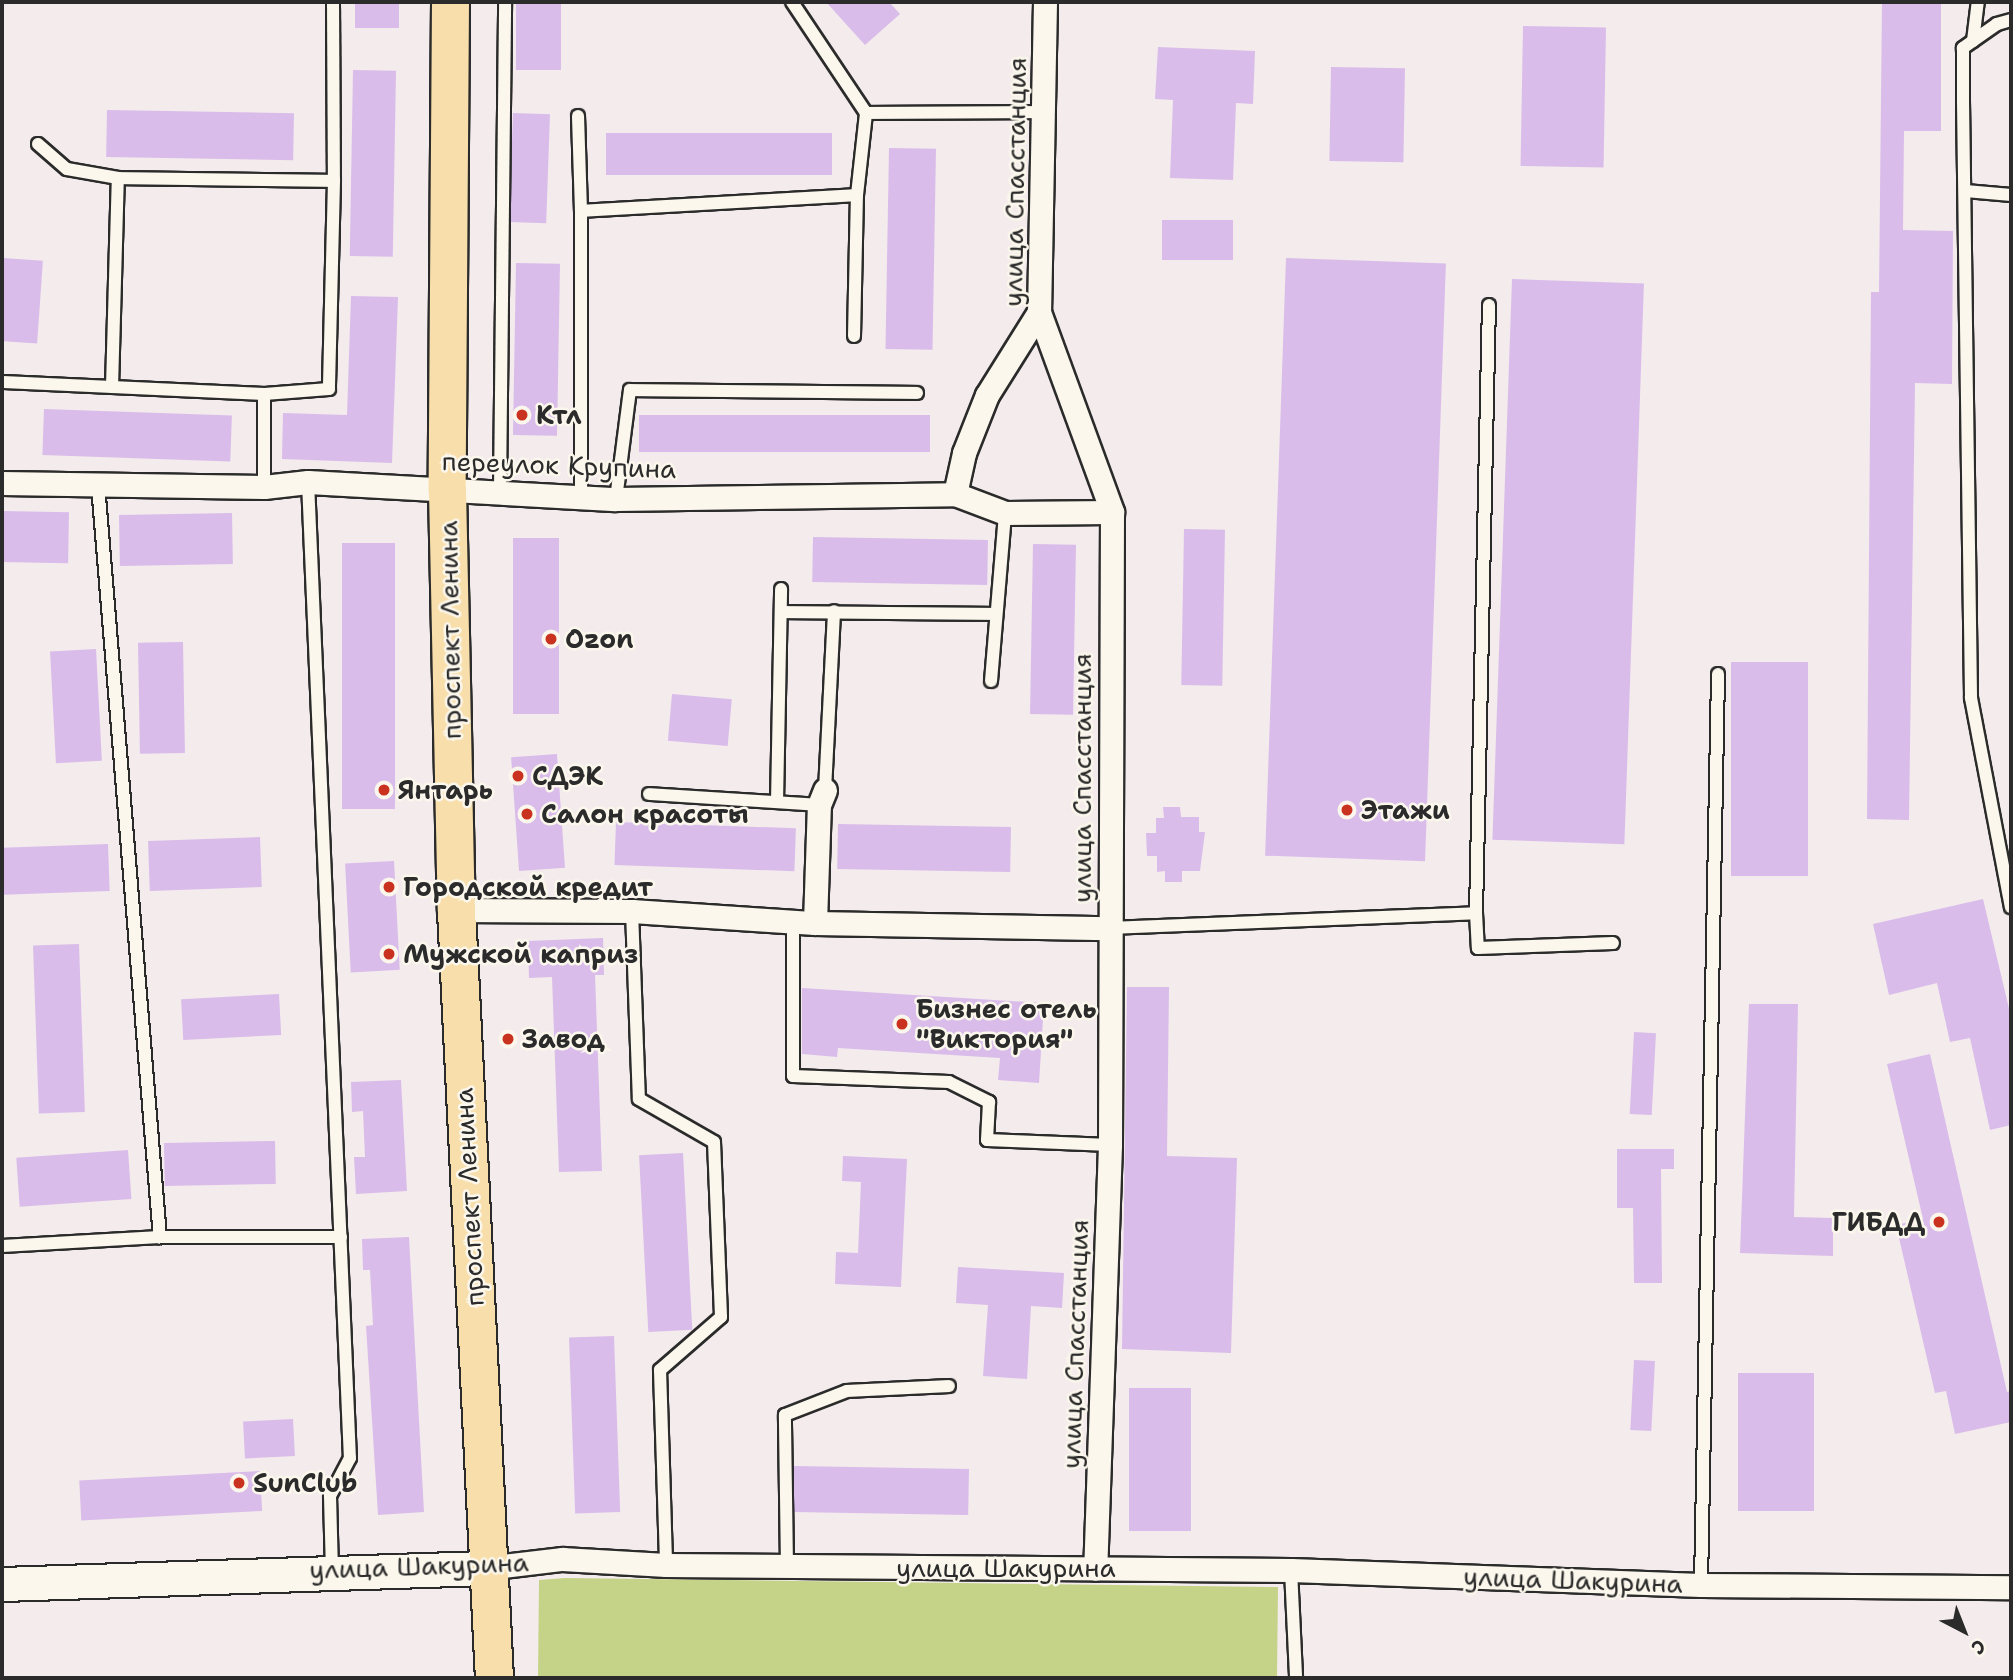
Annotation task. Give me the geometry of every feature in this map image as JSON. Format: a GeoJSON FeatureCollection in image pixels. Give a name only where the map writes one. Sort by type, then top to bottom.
{"type":"FeatureCollection","features":[{"type":"Feature","properties":{"kind":"main road","name":"проспект Ленина"},"geometry":{"type":"LineString","coordinates":[[450,2],[447,490],[456,910],[486,1568],[494,1678]]}},
{"type":"Feature","properties":{"kind":"main road","name":"улица Шакурина"},"geometry":{"type":"LineString","coordinates":[[2,1584],[332,1570],[486,1568]]}},
{"type":"Feature","properties":{"kind":"street","name":"улица Спасстанция"},"geometry":{"type":"LineString","coordinates":[[1045,2],[1039,312],[1112,512],[1110,1145],[1094,1569]]}},
{"type":"Feature","properties":{"kind":"street"},"geometry":{"type":"LineString","coordinates":[[954,494],[964,453],[987,395],[1039,312]]}},
{"type":"Feature","properties":{"kind":"street","name":"переулок Крупина"},"geometry":{"type":"LineString","coordinates":[[2,483],[264,487],[308,482],[616,499],[954,494],[1005,513],[1112,512]]}},
{"type":"Feature","properties":{"kind":"street"},"geometry":{"type":"LineString","coordinates":[[804,922],[822,797]]}},
{"type":"Feature","properties":{"kind":"street"},"geometry":{"type":"LineString","coordinates":[[456,910],[632,911],[804,922],[1109,928]]}},
{"type":"Feature","properties":{"kind":"street","name":"улица Шакурина"},"geometry":{"type":"LineString","coordinates":[[486,1568],[562,1559],[666,1565],[787,1567],[1292,1570],[1701,1585],[2011,1587]]}},
{"type":"Feature","properties":{"kind":"lane"},"geometry":{"type":"LineString","coordinates":[[2,382],[264,394],[329,389],[334,181],[333,2]]}},
{"type":"Feature","properties":{"kind":"lane"},"geometry":{"type":"LineString","coordinates":[[500,491],[505,2]]}},
{"type":"Feature","properties":{"kind":"lane"},"geometry":{"type":"LineString","coordinates":[[792,2],[866,113],[857,195],[854,335]]}},
{"type":"Feature","properties":{"kind":"lane"},"geometry":{"type":"LineString","coordinates":[[1973,41],[1978,2]]}},
{"type":"Feature","properties":{"kind":"lane"},"geometry":{"type":"LineString","coordinates":[[2011,20],[1963,48],[1971,698],[2011,907]]}},
{"type":"Feature","properties":{"kind":"lane"},"geometry":{"type":"LineString","coordinates":[[866,113],[1044,112]]}},
{"type":"Feature","properties":{"kind":"lane"},"geometry":{"type":"LineString","coordinates":[[578,116],[581,211],[581,496]]}},
{"type":"Feature","properties":{"kind":"lane"},"geometry":{"type":"LineString","coordinates":[[38,144],[67,169],[118,178],[334,181]]}},
{"type":"Feature","properties":{"kind":"lane"},"geometry":{"type":"LineString","coordinates":[[112,387],[118,178]]}},
{"type":"Feature","properties":{"kind":"lane"},"geometry":{"type":"LineString","coordinates":[[1966,191],[2011,195]]}},
{"type":"Feature","properties":{"kind":"lane"},"geometry":{"type":"LineString","coordinates":[[581,211],[857,195]]}},
{"type":"Feature","properties":{"kind":"lane"},"geometry":{"type":"LineString","coordinates":[[1489,305],[1476,913],[1478,948],[1613,943]]}},
{"type":"Feature","properties":{"kind":"lane"},"geometry":{"type":"LineString","coordinates":[[616,499],[629,390],[917,393]]}},
{"type":"Feature","properties":{"kind":"lane"},"geometry":{"type":"LineString","coordinates":[[264,394],[264,487]]}},
{"type":"Feature","properties":{"kind":"lane"},"geometry":{"type":"LineString","coordinates":[[308,482],[349,1458],[330,1496],[332,1570]]}},
{"type":"Feature","properties":{"kind":"lane"},"geometry":{"type":"LineString","coordinates":[[98,485],[160,1237]]}},
{"type":"Feature","properties":{"kind":"lane"},"geometry":{"type":"LineString","coordinates":[[990,681],[1005,513]]}},
{"type":"Feature","properties":{"kind":"lane"},"geometry":{"type":"LineString","coordinates":[[777,802],[781,589]]}},
{"type":"Feature","properties":{"kind":"lane"},"geometry":{"type":"LineString","coordinates":[[649,794],[777,802],[822,797],[834,611]]}},
{"type":"Feature","properties":{"kind":"lane"},"geometry":{"type":"LineString","coordinates":[[781,612],[996,614]]}},
{"type":"Feature","properties":{"kind":"lane"},"geometry":{"type":"LineString","coordinates":[[1701,1585],[1718,674]]}},
{"type":"Feature","properties":{"kind":"lane"},"geometry":{"type":"LineString","coordinates":[[632,911],[639,1100],[714,1142],[721,1317],[660,1370],[666,1565]]}},
{"type":"Feature","properties":{"kind":"lane"},"geometry":{"type":"LineString","coordinates":[[1109,928],[1476,913]]}},
{"type":"Feature","properties":{"kind":"lane"},"geometry":{"type":"LineString","coordinates":[[804,922],[793,1076],[949,1082],[989,1102],[987,1140],[1110,1145]]}},
{"type":"Feature","properties":{"kind":"lane"},"geometry":{"type":"LineString","coordinates":[[2,1246],[160,1237],[341,1237]]}},
{"type":"Feature","properties":{"kind":"lane"},"geometry":{"type":"LineString","coordinates":[[787,1567],[785,1415],[847,1391],[949,1387]]}},
{"type":"Feature","properties":{"kind":"lane"},"geometry":{"type":"LineString","coordinates":[[1292,1570],[1296,1678]]}},
{"type":"Feature","properties":{"kind":"green space"},"geometry":{"type":"Polygon","coordinates":[[[565,1578],[1278,1587],[1277,1678],[538,1678],[539,1580],[565,1578]]]}},
{"type":"Feature","properties":{"kind":"building"},"geometry":{"type":"Polygon","coordinates":[[[355,2],[399,2],[399,28],[355,28],[355,2]]]}},
{"type":"Feature","properties":{"kind":"building"},"geometry":{"type":"Polygon","coordinates":[[[516,2],[561,2],[561,70],[516,70],[516,2]]]}},
{"type":"Feature","properties":{"kind":"building"},"geometry":{"type":"Polygon","coordinates":[[[826,2],[889,2],[900,14],[865,45],[826,2]]]}},
{"type":"Feature","properties":{"kind":"building"},"geometry":{"type":"Polygon","coordinates":[[[1882,2],[1941,2],[1941,131],[1904,131],[1903,230],[1953,231],[1952,384],[1915,383],[1909,820],[1867,819],[1871,292],[1879,292],[1882,2]]]}},
{"type":"Feature","properties":{"kind":"building"},"geometry":{"type":"Polygon","coordinates":[[[1523,26],[1606,27],[1604,167],[1521,166],[1523,26]]]}},
{"type":"Feature","properties":{"kind":"building"},"geometry":{"type":"Polygon","coordinates":[[[1158,47],[1255,51],[1253,104],[1236,103],[1233,180],[1170,178],[1173,100],[1155,99],[1158,47]]]}},
{"type":"Feature","properties":{"kind":"building"},"geometry":{"type":"Polygon","coordinates":[[[1331,67],[1405,68],[1403,162],[1329,161],[1331,67]]]}},
{"type":"Feature","properties":{"kind":"building"},"geometry":{"type":"Polygon","coordinates":[[[353,70],[396,71],[393,257],[350,256],[353,70]]]}},
{"type":"Feature","properties":{"kind":"building"},"geometry":{"type":"Polygon","coordinates":[[[107,110],[294,113],[293,160],[106,157],[107,110]]]}},
{"type":"Feature","properties":{"kind":"building"},"geometry":{"type":"Polygon","coordinates":[[[513,113],[550,114],[546,223],[509,222],[513,113]]]}},
{"type":"Feature","properties":{"kind":"building"},"geometry":{"type":"Polygon","coordinates":[[[606,133],[832,133],[832,175],[606,175],[606,133]]]}},
{"type":"Feature","properties":{"kind":"building"},"geometry":{"type":"Polygon","coordinates":[[[889,148],[936,149],[932,350],[885,349],[889,148]]]}},
{"type":"Feature","properties":{"kind":"building"},"geometry":{"type":"Polygon","coordinates":[[[1162,220],[1233,220],[1233,260],[1162,260],[1162,220]]]}},
{"type":"Feature","properties":{"kind":"building"},"geometry":{"type":"Polygon","coordinates":[[[3,258],[43,261],[37,344],[2,341],[3,258]]]}},
{"type":"Feature","properties":{"kind":"building"},"geometry":{"type":"Polygon","coordinates":[[[1286,258],[1446,264],[1425,861],[1265,856],[1286,258]]]}},
{"type":"Feature","properties":{"kind":"building"},"geometry":{"type":"Polygon","coordinates":[[[516,263],[560,264],[557,436],[513,435],[516,263]]]}},
{"type":"Feature","properties":{"kind":"building"},"geometry":{"type":"Polygon","coordinates":[[[1512,279],[1644,284],[1624,844],[1492,840],[1512,279]]]}},
{"type":"Feature","properties":{"kind":"building"},"geometry":{"type":"Polygon","coordinates":[[[351,296],[398,297],[392,463],[282,459],[283,413],[347,415],[351,296]]]}},
{"type":"Feature","properties":{"kind":"building"},"geometry":{"type":"Polygon","coordinates":[[[44,409],[232,416],[230,462],[42,455],[44,409]]]}},
{"type":"Feature","properties":{"kind":"building"},"geometry":{"type":"Polygon","coordinates":[[[639,415],[930,415],[930,452],[639,452],[639,415]]]}},
{"type":"Feature","properties":{"kind":"building"},"geometry":{"type":"Polygon","coordinates":[[[2,511],[69,512],[68,563],[2,562],[2,511]]]}},
{"type":"Feature","properties":{"kind":"building"},"geometry":{"type":"Polygon","coordinates":[[[232,513],[233,564],[120,566],[119,515],[232,513]]]}},
{"type":"Feature","properties":{"kind":"building"},"geometry":{"type":"Polygon","coordinates":[[[1184,529],[1225,530],[1222,686],[1181,685],[1184,529]]]}},
{"type":"Feature","properties":{"kind":"building"},"geometry":{"type":"Polygon","coordinates":[[[813,537],[988,540],[987,585],[812,582],[813,537]]]}},
{"type":"Feature","properties":{"kind":"building"},"geometry":{"type":"Polygon","coordinates":[[[513,538],[559,538],[559,714],[513,714],[513,538]]]}},
{"type":"Feature","properties":{"kind":"building"},"geometry":{"type":"Polygon","coordinates":[[[342,543],[395,543],[395,809],[342,809],[342,543]]]}},
{"type":"Feature","properties":{"kind":"building"},"geometry":{"type":"Polygon","coordinates":[[[1033,544],[1076,545],[1073,715],[1030,714],[1033,544]]]}},
{"type":"Feature","properties":{"kind":"building"},"geometry":{"type":"Polygon","coordinates":[[[183,642],[185,753],[140,754],[138,643],[183,642]]]}},
{"type":"Feature","properties":{"kind":"building"},"geometry":{"type":"Polygon","coordinates":[[[96,649],[102,761],[56,763],[50,651],[96,649]]]}},
{"type":"Feature","properties":{"kind":"building"},"geometry":{"type":"Polygon","coordinates":[[[1731,662],[1808,662],[1808,876],[1731,876],[1731,662]]]}},
{"type":"Feature","properties":{"kind":"building"},"geometry":{"type":"Polygon","coordinates":[[[672,694],[732,699],[728,746],[668,741],[672,694]]]}},
{"type":"Feature","properties":{"kind":"building"},"geometry":{"type":"Polygon","coordinates":[[[557,754],[565,868],[519,871],[511,757],[557,754]]]}},
{"type":"Feature","properties":{"kind":"building"},"geometry":{"type":"Polygon","coordinates":[[[1163,807],[1180,807],[1181,817],[1199,817],[1199,832],[1205,832],[1200,871],[1182,871],[1182,882],[1165,882],[1165,871],[1157,872],[1157,856],[1147,856],[1146,833],[1156,833],[1156,818],[1164,818],[1163,807]]]}},
{"type":"Feature","properties":{"kind":"building"},"geometry":{"type":"Polygon","coordinates":[[[616,822],[796,828],[794,871],[614,865],[616,822]]]}},
{"type":"Feature","properties":{"kind":"building"},"geometry":{"type":"Polygon","coordinates":[[[838,824],[1011,827],[1010,872],[837,869],[838,824]]]}},
{"type":"Feature","properties":{"kind":"building"},"geometry":{"type":"Polygon","coordinates":[[[260,837],[262,887],[150,891],[148,841],[260,837]]]}},
{"type":"Feature","properties":{"kind":"building"},"geometry":{"type":"Polygon","coordinates":[[[108,844],[110,891],[4,895],[2,848],[108,844]]]}},
{"type":"Feature","properties":{"kind":"building"},"geometry":{"type":"Polygon","coordinates":[[[394,861],[400,970],[351,972],[345,864],[394,861]]]}},
{"type":"Feature","properties":{"kind":"building"},"geometry":{"type":"Polygon","coordinates":[[[1983,899],[2011,1017],[2011,1125],[1990,1130],[1970,1038],[1950,1042],[1937,983],[1889,995],[1873,924],[1983,899]]]}},
{"type":"Feature","properties":{"kind":"building"},"geometry":{"type":"Polygon","coordinates":[[[603,938],[604,975],[595,975],[602,1171],[559,1172],[552,977],[529,978],[528,941],[603,938]]]}},
{"type":"Feature","properties":{"kind":"building"},"geometry":{"type":"Polygon","coordinates":[[[79,944],[85,1112],[39,1114],[33,946],[79,944]]]}},
{"type":"Feature","properties":{"kind":"building"},"geometry":{"type":"Polygon","coordinates":[[[1127,987],[1169,987],[1167,1156],[1237,1158],[1231,1353],[1122,1349],[1127,987]]]}},
{"type":"Feature","properties":{"kind":"building"},"geometry":{"type":"Polygon","coordinates":[[[802,988],[1044,1003],[1039,1083],[998,1080],[1000,1058],[838,1048],[837,1057],[802,1054],[802,988]]]}},
{"type":"Feature","properties":{"kind":"building"},"geometry":{"type":"Polygon","coordinates":[[[279,994],[281,1035],[183,1040],[181,999],[279,994]]]}},
{"type":"Feature","properties":{"kind":"building"},"geometry":{"type":"Polygon","coordinates":[[[1749,1004],[1798,1004],[1794,1217],[1833,1218],[1833,1256],[1740,1253],[1749,1004]]]}},
{"type":"Feature","properties":{"kind":"building"},"geometry":{"type":"Polygon","coordinates":[[[1634,1032],[1656,1033],[1652,1115],[1630,1114],[1634,1032]]]}},
{"type":"Feature","properties":{"kind":"building","name":"ГИБДД"},"geometry":{"type":"Polygon","coordinates":[[[1930,1054],[2007,1392],[2011,1391],[2011,1422],[1955,1434],[1946,1391],[1935,1393],[1896,1225],[1923,1219],[1887,1064],[1930,1054]]]}},
{"type":"Feature","properties":{"kind":"building"},"geometry":{"type":"Polygon","coordinates":[[[401,1080],[407,1191],[356,1194],[354,1157],[365,1157],[363,1111],[352,1112],[351,1082],[401,1080]]]}},
{"type":"Feature","properties":{"kind":"building"},"geometry":{"type":"Polygon","coordinates":[[[275,1141],[276,1184],[165,1186],[164,1143],[275,1141]]]}},
{"type":"Feature","properties":{"kind":"building"},"geometry":{"type":"Polygon","coordinates":[[[1617,1149],[1674,1149],[1674,1169],[1661,1169],[1662,1283],[1634,1283],[1633,1208],[1617,1208],[1617,1149]]]}},
{"type":"Feature","properties":{"kind":"building"},"geometry":{"type":"Polygon","coordinates":[[[128,1150],[131,1199],[20,1207],[16,1158],[128,1150]]]}},
{"type":"Feature","properties":{"kind":"building"},"geometry":{"type":"Polygon","coordinates":[[[683,1153],[692,1330],[648,1332],[639,1155],[683,1153]]]}},
{"type":"Feature","properties":{"kind":"building"},"geometry":{"type":"Polygon","coordinates":[[[843,1156],[907,1159],[901,1287],[835,1284],[836,1252],[858,1253],[861,1182],[842,1181],[843,1156]]]}},
{"type":"Feature","properties":{"kind":"building"},"geometry":{"type":"Polygon","coordinates":[[[409,1237],[424,1512],[378,1515],[366,1326],[373,1325],[370,1270],[363,1270],[362,1239],[409,1237]]]}},
{"type":"Feature","properties":{"kind":"building"},"geometry":{"type":"Polygon","coordinates":[[[958,1267],[1064,1273],[1062,1308],[1031,1306],[1027,1379],[983,1376],[988,1305],[956,1303],[958,1267]]]}},
{"type":"Feature","properties":{"kind":"building"},"geometry":{"type":"Polygon","coordinates":[[[614,1336],[620,1512],[575,1513],[569,1338],[614,1336]]]}},
{"type":"Feature","properties":{"kind":"building"},"geometry":{"type":"Polygon","coordinates":[[[1634,1360],[1655,1361],[1651,1431],[1630,1430],[1634,1360]]]}},
{"type":"Feature","properties":{"kind":"building"},"geometry":{"type":"Polygon","coordinates":[[[1738,1373],[1814,1373],[1814,1511],[1738,1511],[1738,1373]]]}},
{"type":"Feature","properties":{"kind":"building"},"geometry":{"type":"Polygon","coordinates":[[[1129,1388],[1191,1388],[1191,1531],[1129,1531],[1129,1388]]]}},
{"type":"Feature","properties":{"kind":"building"},"geometry":{"type":"Polygon","coordinates":[[[293,1419],[295,1456],[245,1459],[243,1422],[293,1419]]]}},
{"type":"Feature","properties":{"kind":"building"},"geometry":{"type":"Polygon","coordinates":[[[794,1466],[969,1469],[968,1515],[793,1512],[794,1466]]]}},
{"type":"Feature","properties":{"kind":"building"},"geometry":{"type":"Polygon","coordinates":[[[260,1471],[262,1511],[81,1520],[79,1480],[260,1471]]]}},
{"type":"Feature","properties":{"kind":"place","name":"Ктл"},"geometry":{"type":"Point","coordinates":[522,415]}},
{"type":"Feature","properties":{"kind":"place","name":"Ozon"},"geometry":{"type":"Point","coordinates":[551,639]}},
{"type":"Feature","properties":{"kind":"place","name":"СДЭК"},"geometry":{"type":"Point","coordinates":[518,776]}},
{"type":"Feature","properties":{"kind":"place","name":"Янтарь"},"geometry":{"type":"Point","coordinates":[384,790]}},
{"type":"Feature","properties":{"kind":"place","name":"Этажи"},"geometry":{"type":"Point","coordinates":[1347,810]}},
{"type":"Feature","properties":{"kind":"place","name":"Салон красоты"},"geometry":{"type":"Point","coordinates":[527,814]}},
{"type":"Feature","properties":{"kind":"place","name":"Городской кредит"},"geometry":{"type":"Point","coordinates":[389,887]}},
{"type":"Feature","properties":{"kind":"place","name":"Мужской каприз"},"geometry":{"type":"Point","coordinates":[389,954]}},
{"type":"Feature","properties":{"kind":"place","name":"Бизнес отель \"Виктория\""},"geometry":{"type":"Point","coordinates":[902,1024]}},
{"type":"Feature","properties":{"kind":"place","name":"Завод"},"geometry":{"type":"Point","coordinates":[508,1039]}},
{"type":"Feature","properties":{"kind":"place","name":"ГИБДД"},"geometry":{"type":"Point","coordinates":[1939,1222]}},
{"type":"Feature","properties":{"kind":"place","name":"SunClub"},"geometry":{"type":"Point","coordinates":[239,1483]}}]}
